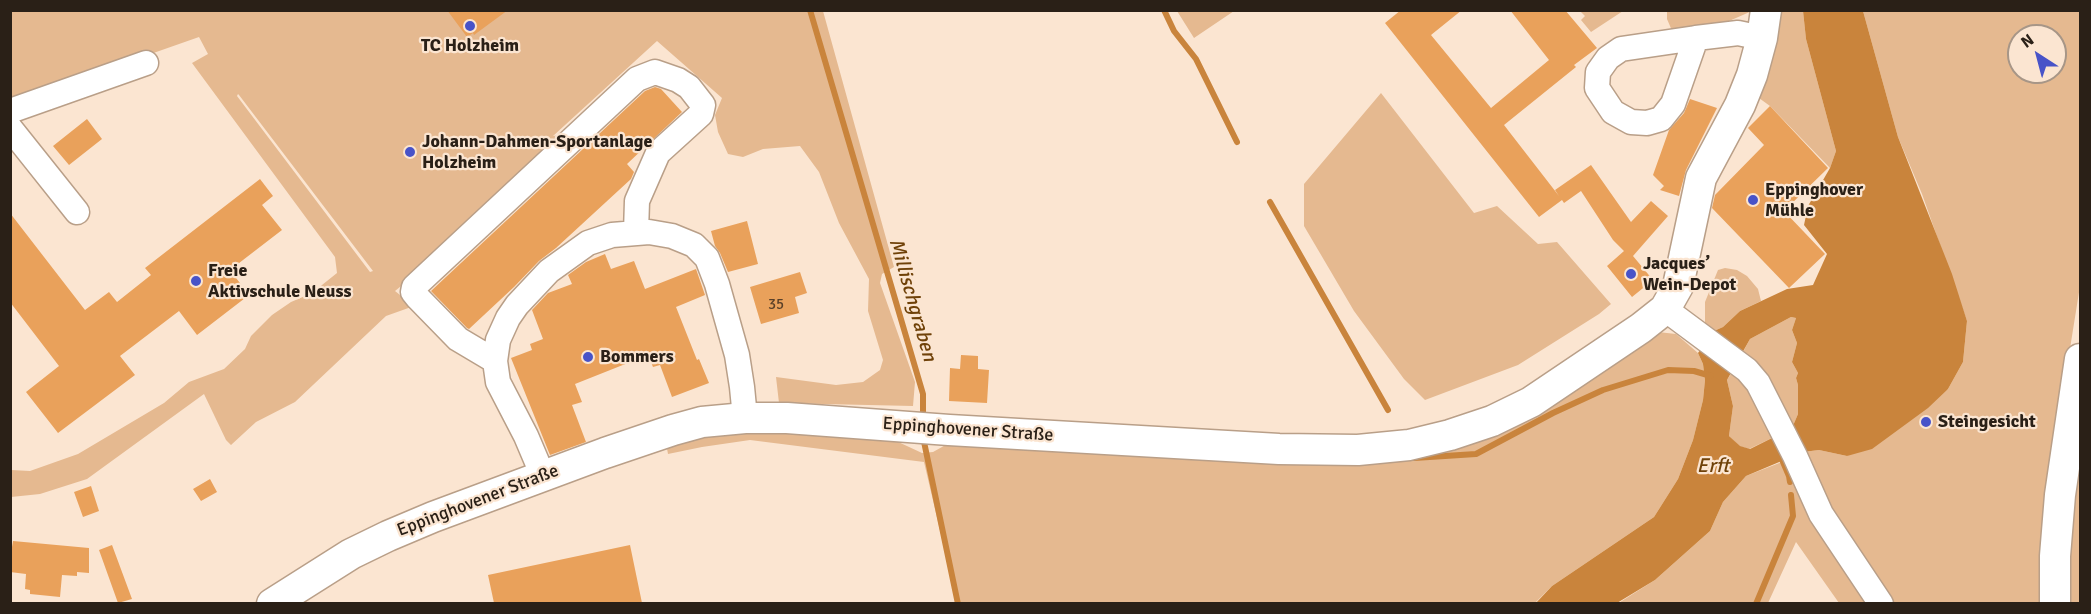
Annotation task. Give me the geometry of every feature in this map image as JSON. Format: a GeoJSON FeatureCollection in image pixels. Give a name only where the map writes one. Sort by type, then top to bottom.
{"type":"FeatureCollection","features":[{"type":"Feature","properties":{"kind":"main road"},"geometry":{"type":"LineString","coordinates":[[1665,309],[1678,286],[1701,178],[1740,105],[1752,75],[1764,24]]}},
{"type":"Feature","properties":{"kind":"main road","name":"Eppinghovener Straße"},"geometry":{"type":"LineString","coordinates":[[272,603],[351,554],[433,517],[673,430],[702,422],[745,418],[787,418],[1279,449],[1358,450],[1409,445],[1492,421],[1531,402],[1641,328],[1665,309]]}},
{"type":"Feature","properties":{"kind":"main road"},"geometry":{"type":"LineString","coordinates":[[2055,603],[2055,556],[2060,495],[2080,359]]}},
{"type":"Feature","properties":{"kind":"street"},"geometry":{"type":"LineString","coordinates":[[1696,38],[1738,33],[1764,24]]}},
{"type":"Feature","properties":{"kind":"street"},"geometry":{"type":"LineString","coordinates":[[10,111],[146,63]]}},
{"type":"Feature","properties":{"kind":"street"},"geometry":{"type":"LineString","coordinates":[[495,361],[458,339],[417,297],[413,292],[414,287],[637,80],[655,72],[678,80],[689,87],[703,105],[701,114],[658,153],[637,201],[636,232]]}},
{"type":"Feature","properties":{"kind":"street"},"geometry":{"type":"LineString","coordinates":[[10,128],[77,212]]}},
{"type":"Feature","properties":{"kind":"street"},"geometry":{"type":"LineString","coordinates":[[543,476],[526,436],[498,382],[495,361],[498,340],[508,318],[526,294],[549,271],[588,243],[612,235],[636,232],[662,234],[694,245],[707,258],[717,284],[737,356],[745,418]]}},
{"type":"Feature","properties":{"kind":"street"},"geometry":{"type":"LineString","coordinates":[[1665,309],[1747,370],[1758,383],[1784,432],[1821,514],[1881,603]]}},
{"type":"Feature","properties":{"kind":"shaded area"},"geometry":{"type":"Polygon","coordinates":[[[10,11],[823,11],[894,267],[882,274],[880,283],[915,382],[913,406],[779,403],[776,377],[836,385],[863,382],[880,370],[883,360],[868,311],[869,279],[839,223],[819,172],[800,146],[763,149],[743,157],[728,154],[718,132],[715,115],[722,98],[657,41],[553,136],[559,135],[558,146],[395,291],[414,306],[386,316],[295,402],[256,422],[231,445],[226,440],[204,394],[87,479],[40,494],[11,497],[11,470],[30,471],[78,454],[164,403],[189,382],[224,369],[245,349],[251,336],[272,315],[291,302],[312,293],[337,273],[335,257],[192,63],[208,54],[199,37],[11,103],[10,11]],[[238,94],[237,96],[370,272],[373,271],[238,94]]]}},
{"type":"Feature","properties":{"kind":"shaded area"},"geometry":{"type":"Polygon","coordinates":[[[1177,11],[1234,11],[1194,38],[1177,11]]]}},
{"type":"Feature","properties":{"kind":"shaded area"},"geometry":{"type":"Polygon","coordinates":[[[1580,11],[1623,11],[1591,32],[1581,20],[1585,16],[1580,11]]]}},
{"type":"Feature","properties":{"kind":"shaded area"},"geometry":{"type":"Polygon","coordinates":[[[1667,11],[1752,11],[1720,25],[1673,33],[1667,19],[1667,11]]]}},
{"type":"Feature","properties":{"kind":"shaded area"},"geometry":{"type":"Polygon","coordinates":[[[1777,11],[1803,11],[1806,39],[1836,151],[1830,168],[1770,106],[1752,93],[1777,11]]]}},
{"type":"Feature","properties":{"kind":"shaded area"},"geometry":{"type":"Polygon","coordinates":[[[1863,11],[2080,11],[2080,286],[2056,436],[2042,603],[1891,603],[1846,538],[1803,452],[1819,450],[1847,456],[1948,389],[1963,362],[1967,321],[1922,194],[1898,137],[1863,11]]]}},
{"type":"Feature","properties":{"kind":"shaded area"},"geometry":{"type":"Polygon","coordinates":[[[1381,93],[1474,213],[1497,206],[1538,244],[1557,242],[1611,304],[1518,365],[1425,400],[1404,379],[1354,311],[1304,226],[1304,184],[1381,93]]]}},
{"type":"Feature","properties":{"kind":"shaded area"},"geometry":{"type":"Polygon","coordinates":[[[1725,268],[1737,270],[1747,276],[1758,289],[1761,301],[1740,311],[1723,327],[1714,331],[1705,324],[1705,302],[1718,270],[1725,268]]]}},
{"type":"Feature","properties":{"kind":"shaded area"},"geometry":{"type":"Polygon","coordinates":[[[1791,317],[1796,318],[1792,330],[1797,343],[1792,362],[1798,373],[1796,378],[1798,414],[1792,428],[1753,359],[1743,352],[1750,339],[1791,317]]]}},
{"type":"Feature","properties":{"kind":"shaded area"},"geometry":{"type":"Polygon","coordinates":[[[1658,332],[1676,334],[1698,353],[1703,364],[1705,380],[1703,400],[1693,440],[1678,479],[1654,517],[1552,586],[1535,603],[957,603],[924,462],[750,440],[668,454],[666,443],[749,428],[894,440],[922,453],[933,452],[951,442],[1409,453],[1658,332]]]}},
{"type":"Feature","properties":{"kind":"shaded area"},"geometry":{"type":"Polygon","coordinates":[[[1732,372],[1751,390],[1776,436],[1749,449],[1739,446],[1729,436],[1733,406],[1727,380],[1732,372]]]}},
{"type":"Feature","properties":{"kind":"shaded area"},"geometry":{"type":"Polygon","coordinates":[[[2080,431],[2080,603],[2066,604],[2080,431]]]}},
{"type":"Feature","properties":{"kind":"shaded area"},"geometry":{"type":"Polygon","coordinates":[[[1787,460],[1870,603],[1839,603],[1796,542],[1768,603],[1617,604],[1655,580],[1710,531],[1723,502],[1746,476],[1787,460]]]}},
{"type":"Feature","properties":{"kind":"water","name":"Erft"},"geometry":{"type":"Polygon","coordinates":[[[1803,11],[1863,11],[1898,137],[1952,274],[1967,321],[1963,362],[1948,389],[1928,408],[1872,449],[1847,456],[1819,450],[1803,452],[1746,476],[1723,502],[1710,531],[1655,580],[1617,603],[1535,604],[1552,586],[1654,517],[1678,479],[1693,440],[1703,400],[1705,380],[1703,364],[1698,353],[1714,331],[1723,327],[1740,311],[1787,289],[1813,285],[1827,254],[1804,225],[1808,206],[1830,168],[1836,151],[1806,39],[1803,11]],[[1791,317],[1750,339],[1727,380],[1733,406],[1729,436],[1740,446],[1750,449],[1792,428],[1798,414],[1796,378],[1798,373],[1792,362],[1797,343],[1792,330],[1796,318],[1791,317]]]}},
{"type":"Feature","properties":{"kind":"building","name":"TC Holzheim"},"geometry":{"type":"Polygon","coordinates":[[[447,10],[508,10],[474,35],[473,33],[467,37],[447,10]]]}},
{"type":"Feature","properties":{"kind":"building"},"geometry":{"type":"Polygon","coordinates":[[[1401,10],[1462,10],[1431,35],[1491,108],[1549,60],[1510,10],[1565,10],[1597,48],[1504,125],[1559,196],[1555,190],[1591,165],[1631,222],[1651,201],[1668,216],[1633,256],[1653,280],[1632,297],[1607,266],[1624,251],[1613,240],[1581,191],[1564,203],[1562,200],[1539,217],[1385,23],[1401,10]]]}},
{"type":"Feature","properties":{"kind":"building"},"geometry":{"type":"Polygon","coordinates":[[[655,87],[661,89],[682,112],[627,164],[634,172],[631,179],[539,261],[469,329],[467,328],[431,291],[645,91],[655,87]]]}},
{"type":"Feature","properties":{"kind":"building"},"geometry":{"type":"Polygon","coordinates":[[[1690,99],[1717,108],[1686,170],[1679,196],[1660,190],[1664,186],[1653,175],[1669,130],[1684,113],[1690,99]]]}},
{"type":"Feature","properties":{"kind":"building","name":"Eppinghover Mühle"},"geometry":{"type":"Polygon","coordinates":[[[1770,106],[1828,168],[1784,211],[1825,254],[1789,288],[1712,208],[1715,195],[1764,145],[1748,128],[1770,106]]]}},
{"type":"Feature","properties":{"kind":"building"},"geometry":{"type":"Polygon","coordinates":[[[87,119],[102,139],[69,165],[53,146],[87,119]]]}},
{"type":"Feature","properties":{"kind":"building"},"geometry":{"type":"Polygon","coordinates":[[[260,179],[273,196],[262,205],[282,230],[230,270],[249,295],[197,335],[179,311],[120,356],[135,375],[58,433],[26,392],[59,366],[10,302],[10,213],[85,310],[109,292],[117,302],[151,275],[145,268],[260,179]]]}},
{"type":"Feature","properties":{"kind":"building"},"geometry":{"type":"Polygon","coordinates":[[[747,221],[758,264],[728,272],[715,246],[711,231],[747,221]]]}},
{"type":"Feature","properties":{"kind":"building"},"geometry":{"type":"Polygon","coordinates":[[[605,254],[611,269],[634,261],[645,289],[696,269],[705,295],[676,307],[697,360],[699,359],[709,383],[672,397],[660,365],[653,367],[648,355],[575,384],[582,402],[572,405],[586,442],[550,455],[511,358],[532,350],[530,344],[543,339],[532,310],[548,293],[572,284],[568,275],[586,262],[605,254]]]}},
{"type":"Feature","properties":{"kind":"building"},"geometry":{"type":"Polygon","coordinates":[[[800,272],[807,293],[795,297],[799,313],[761,324],[750,287],[800,272]]]}},
{"type":"Feature","properties":{"kind":"building"},"geometry":{"type":"Polygon","coordinates":[[[961,355],[978,356],[978,369],[989,370],[987,403],[949,401],[950,368],[960,369],[961,355]]]}},
{"type":"Feature","properties":{"kind":"building"},"geometry":{"type":"Polygon","coordinates":[[[210,479],[217,492],[201,501],[193,489],[210,479]]]}},
{"type":"Feature","properties":{"kind":"building"},"geometry":{"type":"Polygon","coordinates":[[[91,486],[99,511],[83,517],[74,492],[91,486]]]}},
{"type":"Feature","properties":{"kind":"building"},"geometry":{"type":"Polygon","coordinates":[[[13,541],[89,548],[89,573],[77,572],[77,576],[62,575],[60,597],[30,594],[30,590],[25,589],[26,574],[10,572],[10,547],[13,541]]]}},
{"type":"Feature","properties":{"kind":"building"},"geometry":{"type":"Polygon","coordinates":[[[112,545],[132,599],[118,603],[99,550],[112,545]]]}},
{"type":"Feature","properties":{"kind":"building"},"geometry":{"type":"Polygon","coordinates":[[[630,545],[642,603],[494,603],[488,575],[630,545]]]}},
{"type":"Feature","properties":{"kind":"waterway","name":"Millischgraben"},"geometry":{"type":"LineString","coordinates":[[810,10],[923,394],[923,421]]}},
{"type":"Feature","properties":{"kind":"waterway"},"geometry":{"type":"LineString","coordinates":[[1164,10],[1174,31],[1196,59],[1237,142]]}},
{"type":"Feature","properties":{"kind":"waterway"},"geometry":{"type":"LineString","coordinates":[[1270,202],[1388,410]]}},
{"type":"Feature","properties":{"kind":"waterway"},"geometry":{"type":"LineString","coordinates":[[1414,458],[1476,454],[1553,413],[1603,390],[1668,370],[1694,371],[1711,376]]}},
{"type":"Feature","properties":{"kind":"waterway","name":"Millischgraben"},"geometry":{"type":"LineString","coordinates":[[923,437],[958,604]]}},
{"type":"Feature","properties":{"kind":"waterway"},"geometry":{"type":"LineString","coordinates":[[1780,455],[1790,482]]}},
{"type":"Feature","properties":{"kind":"waterway"},"geometry":{"type":"LineString","coordinates":[[1756,604],[1793,516],[1791,495]]}},
{"type":"Feature","properties":{"kind":"place","name":"TC Holzheim"},"geometry":{"type":"Point","coordinates":[470,26]}},
{"type":"Feature","properties":{"kind":"place","name":"Johann-Dahmen-Sportanlage Holzheim"},"geometry":{"type":"Point","coordinates":[410,152]}},
{"type":"Feature","properties":{"kind":"place","name":"Eppinghover Mühle"},"geometry":{"type":"Point","coordinates":[1753,200]}},
{"type":"Feature","properties":{"kind":"place","name":"Jacques’ Wein-Depot"},"geometry":{"type":"Point","coordinates":[1631,274]}},
{"type":"Feature","properties":{"kind":"place","name":"Freie Aktivschule Neuss"},"geometry":{"type":"Point","coordinates":[196,281]}},
{"type":"Feature","properties":{"kind":"place","name":"Bommers"},"geometry":{"type":"Point","coordinates":[588,357]}},
{"type":"Feature","properties":{"kind":"place","name":"Steingesicht"},"geometry":{"type":"Point","coordinates":[1926,422]}}]}
